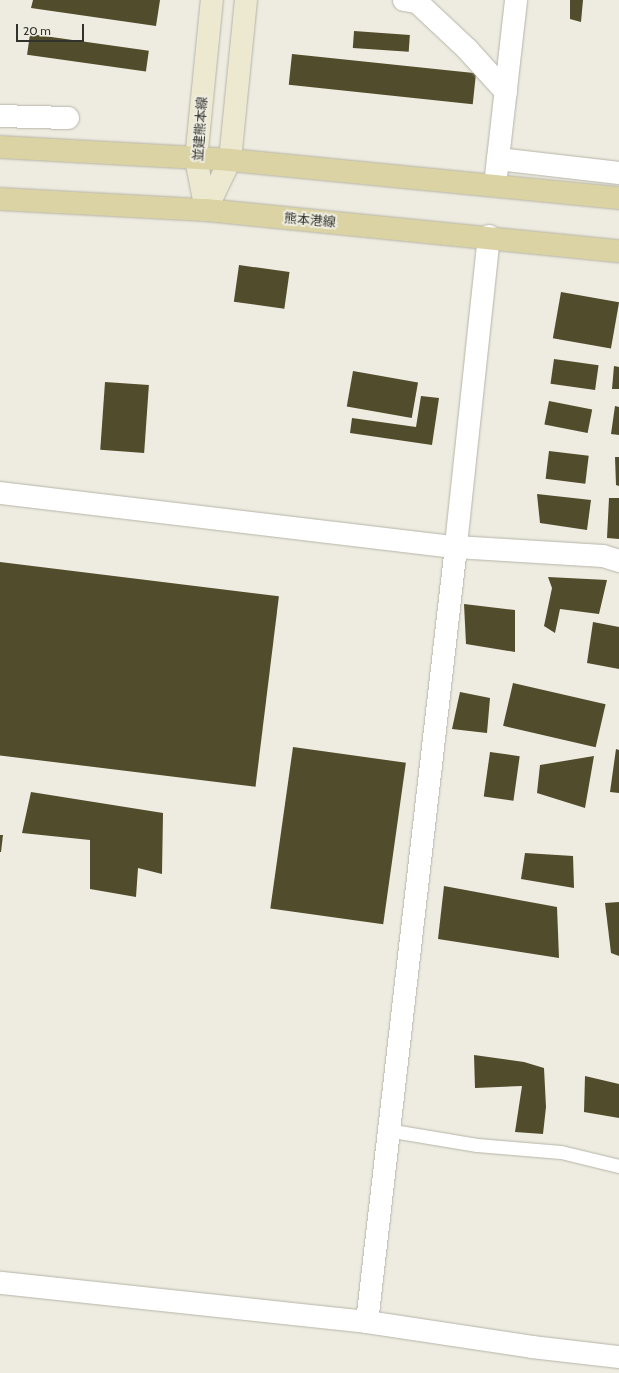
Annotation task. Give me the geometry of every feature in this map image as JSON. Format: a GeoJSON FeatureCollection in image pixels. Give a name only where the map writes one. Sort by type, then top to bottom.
{"type":"FeatureCollection","features":[{"type":"Feature","properties":{"kind":"main road","name":"並建熊本線"},"geometry":{"type":"LineString","coordinates":[[206,210],[196,158],[212,0]]}},
{"type":"Feature","properties":{"kind":"main road"},"geometry":{"type":"LineString","coordinates":[[206,210],[230,160],[246,0]]}},
{"type":"Feature","properties":{"kind":"main road"},"geometry":{"type":"LineString","coordinates":[[0,147],[230,160],[619,198]]}},
{"type":"Feature","properties":{"kind":"main road","name":"熊本港線"},"geometry":{"type":"LineString","coordinates":[[0,199],[206,210],[489,236],[619,251]]}},
{"type":"Feature","properties":{"kind":"street"},"geometry":{"type":"LineString","coordinates":[[404,0],[417,2],[467,49],[506,92]]}},
{"type":"Feature","properties":{"kind":"street"},"geometry":{"type":"LineString","coordinates":[[495,185],[516,0]]}},
{"type":"Feature","properties":{"kind":"street"},"geometry":{"type":"LineString","coordinates":[[0,116],[68,118]]}},
{"type":"Feature","properties":{"kind":"street"},"geometry":{"type":"LineString","coordinates":[[498,159],[619,173]]}},
{"type":"Feature","properties":{"kind":"street"},"geometry":{"type":"LineString","coordinates":[[367,1322],[387,1130],[456,546],[489,236]]}},
{"type":"Feature","properties":{"kind":"street"},"geometry":{"type":"LineString","coordinates":[[0,493],[456,546],[603,556],[619,561]]}},
{"type":"Feature","properties":{"kind":"street"},"geometry":{"type":"LineString","coordinates":[[0,1283],[367,1322],[532,1347],[619,1357]]}},
{"type":"Feature","properties":{"kind":"lane"},"geometry":{"type":"LineString","coordinates":[[387,1130],[477,1145],[561,1152],[619,1166]]}},
{"type":"Feature","properties":{"kind":"building"},"geometry":{"type":"Polygon","coordinates":[[[33,0],[160,0],[156,26],[31,8],[33,0]]]}},
{"type":"Feature","properties":{"kind":"building"},"geometry":{"type":"Polygon","coordinates":[[[570,0],[583,0],[581,22],[570,19],[570,0]]]}},
{"type":"Feature","properties":{"kind":"building"},"geometry":{"type":"Polygon","coordinates":[[[354,31],[410,35],[409,52],[353,48],[354,31]]]}},
{"type":"Feature","properties":{"kind":"building"},"geometry":{"type":"Polygon","coordinates":[[[30,34],[149,51],[146,71],[27,55],[30,34]]]}},
{"type":"Feature","properties":{"kind":"building"},"geometry":{"type":"Polygon","coordinates":[[[292,54],[476,73],[473,104],[289,85],[292,54]]]}},
{"type":"Feature","properties":{"kind":"building"},"geometry":{"type":"Polygon","coordinates":[[[239,265],[290,272],[284,309],[234,302],[239,265]]]}},
{"type":"Feature","properties":{"kind":"building"},"geometry":{"type":"Polygon","coordinates":[[[561,292],[619,302],[611,349],[553,338],[561,292]]]}},
{"type":"Feature","properties":{"kind":"building"},"geometry":{"type":"Polygon","coordinates":[[[554,359],[599,365],[595,390],[551,384],[554,359]]]}},
{"type":"Feature","properties":{"kind":"building"},"geometry":{"type":"Polygon","coordinates":[[[614,366],[619,367],[619,389],[612,389],[614,366]]]}},
{"type":"Feature","properties":{"kind":"building"},"geometry":{"type":"Polygon","coordinates":[[[353,371],[418,382],[412,418],[347,406],[353,371]]]}},
{"type":"Feature","properties":{"kind":"building"},"geometry":{"type":"Polygon","coordinates":[[[105,382],[149,385],[144,453],[100,450],[105,382]]]}},
{"type":"Feature","properties":{"kind":"building"},"geometry":{"type":"Polygon","coordinates":[[[421,396],[439,398],[432,445],[350,433],[352,418],[416,427],[421,396]]]}},
{"type":"Feature","properties":{"kind":"building"},"geometry":{"type":"Polygon","coordinates":[[[549,401],[592,409],[588,433],[544,425],[549,401]]]}},
{"type":"Feature","properties":{"kind":"building"},"geometry":{"type":"Polygon","coordinates":[[[615,406],[619,407],[619,435],[611,434],[615,406]]]}},
{"type":"Feature","properties":{"kind":"building"},"geometry":{"type":"Polygon","coordinates":[[[549,451],[589,456],[585,484],[546,479],[549,451]]]}},
{"type":"Feature","properties":{"kind":"building"},"geometry":{"type":"Polygon","coordinates":[[[615,457],[619,457],[619,486],[616,485],[615,457]]]}},
{"type":"Feature","properties":{"kind":"building"},"geometry":{"type":"Polygon","coordinates":[[[537,494],[591,500],[587,530],[540,523],[537,494]]]}},
{"type":"Feature","properties":{"kind":"building"},"geometry":{"type":"Polygon","coordinates":[[[609,498],[619,498],[619,539],[607,538],[609,498]]]}},
{"type":"Feature","properties":{"kind":"building"},"geometry":{"type":"Polygon","coordinates":[[[0,562],[279,596],[256,787],[0,755],[0,562]]]}},
{"type":"Feature","properties":{"kind":"building"},"geometry":{"type":"Polygon","coordinates":[[[548,577],[607,580],[599,614],[560,609],[555,633],[544,626],[552,588],[548,577]]]}},
{"type":"Feature","properties":{"kind":"building"},"geometry":{"type":"Polygon","coordinates":[[[464,604],[515,610],[515,652],[466,644],[464,604]]]}},
{"type":"Feature","properties":{"kind":"building"},"geometry":{"type":"Polygon","coordinates":[[[593,622],[619,627],[619,669],[587,663],[593,622]]]}},
{"type":"Feature","properties":{"kind":"building"},"geometry":{"type":"Polygon","coordinates":[[[513,683],[606,704],[596,747],[503,726],[513,683]]]}},
{"type":"Feature","properties":{"kind":"building"},"geometry":{"type":"Polygon","coordinates":[[[460,692],[490,698],[487,733],[452,729],[460,692]]]}},
{"type":"Feature","properties":{"kind":"building"},"geometry":{"type":"Polygon","coordinates":[[[293,747],[406,763],[383,924],[270,908],[293,747]]]}},
{"type":"Feature","properties":{"kind":"building"},"geometry":{"type":"Polygon","coordinates":[[[616,749],[619,750],[619,793],[610,792],[616,749]]]}},
{"type":"Feature","properties":{"kind":"building"},"geometry":{"type":"Polygon","coordinates":[[[490,752],[520,756],[513,801],[484,797],[490,752]]]}},
{"type":"Feature","properties":{"kind":"building"},"geometry":{"type":"Polygon","coordinates":[[[594,756],[585,808],[537,793],[540,765],[594,756]]]}},
{"type":"Feature","properties":{"kind":"building"},"geometry":{"type":"Polygon","coordinates":[[[31,792],[163,813],[162,874],[138,868],[136,897],[90,889],[90,840],[22,833],[31,792]]]}},
{"type":"Feature","properties":{"kind":"building"},"geometry":{"type":"Polygon","coordinates":[[[0,835],[3,835],[1,852],[0,852],[0,835]]]}},
{"type":"Feature","properties":{"kind":"building"},"geometry":{"type":"Polygon","coordinates":[[[525,853],[573,856],[574,888],[521,879],[525,853]]]}},
{"type":"Feature","properties":{"kind":"building"},"geometry":{"type":"Polygon","coordinates":[[[444,886],[557,907],[559,958],[438,939],[444,886]]]}},
{"type":"Feature","properties":{"kind":"building"},"geometry":{"type":"Polygon","coordinates":[[[619,902],[619,956],[611,953],[605,903],[619,902]]]}},
{"type":"Feature","properties":{"kind":"building"},"geometry":{"type":"Polygon","coordinates":[[[474,1055],[524,1062],[544,1068],[546,1107],[543,1134],[515,1132],[522,1086],[475,1088],[474,1055]]]}},
{"type":"Feature","properties":{"kind":"building"},"geometry":{"type":"Polygon","coordinates":[[[585,1076],[619,1084],[619,1118],[584,1112],[585,1076]]]}}]}
